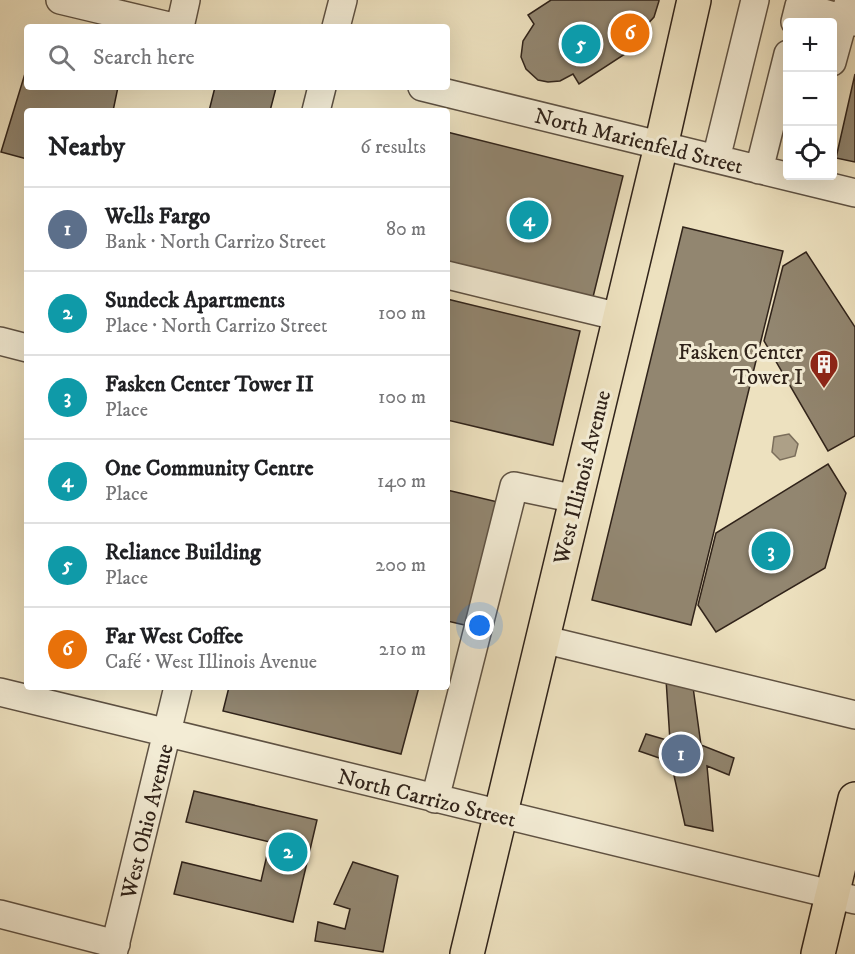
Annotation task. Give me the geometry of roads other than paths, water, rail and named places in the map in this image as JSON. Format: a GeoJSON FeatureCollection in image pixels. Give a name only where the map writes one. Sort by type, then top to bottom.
{"type":"FeatureCollection","features":[{"type":"Feature","properties":{"kind":"main road","name":"West Illinois Avenue"},"geometry":{"type":"LineString","coordinates":[[466,954],[662,146],[694,0]]}},
{"type":"Feature","properties":{"kind":"main road"},"geometry":{"type":"LineString","coordinates":[[818,954],[843,897],[855,799]]}},
{"type":"Feature","properties":{"kind":"street"},"geometry":{"type":"LineString","coordinates":[[60,0],[160,24]]}},
{"type":"Feature","properties":{"kind":"street"},"geometry":{"type":"LineString","coordinates":[[181,24],[186,0]]}},
{"type":"Feature","properties":{"kind":"street"},"geometry":{"type":"LineString","coordinates":[[337,24],[343,0]]}},
{"type":"Feature","properties":{"kind":"street"},"geometry":{"type":"LineString","coordinates":[[716,159],[755,0]]}},
{"type":"Feature","properties":{"kind":"street"},"geometry":{"type":"LineString","coordinates":[[771,0],[798,10],[849,13],[837,48]]}},
{"type":"Feature","properties":{"kind":"street"},"geometry":{"type":"LineString","coordinates":[[759,170],[784,72]]}},
{"type":"Feature","properties":{"kind":"street"},"geometry":{"type":"LineString","coordinates":[[317,108],[321,90]]}},
{"type":"Feature","properties":{"kind":"street","name":"North Marienfeld Street"},"geometry":{"type":"LineString","coordinates":[[434,90],[783,175]]}},
{"type":"Feature","properties":{"kind":"street","name":"North Marienfeld Street"},"geometry":{"type":"LineString","coordinates":[[808,180],[855,193]]}},
{"type":"Feature","properties":{"kind":"street"},"geometry":{"type":"LineString","coordinates":[[450,276],[620,317]]}},
{"type":"Feature","properties":{"kind":"street"},"geometry":{"type":"LineString","coordinates":[[0,341],[24,347]]}},
{"type":"Feature","properties":{"kind":"street"},"geometry":{"type":"LineString","coordinates":[[435,798],[514,486],[576,499]]}},
{"type":"Feature","properties":{"kind":"street"},"geometry":{"type":"LineString","coordinates":[[542,639],[855,715]]}},
{"type":"Feature","properties":{"kind":"street","name":"West Ohio Avenue"},"geometry":{"type":"LineString","coordinates":[[115,949],[177,690]]}},
{"type":"Feature","properties":{"kind":"street","name":"North Carrizo Street"},"geometry":{"type":"LineString","coordinates":[[0,692],[843,897]]}},
{"type":"Feature","properties":{"kind":"street"},"geometry":{"type":"LineString","coordinates":[[0,914],[115,949]]}},
{"type":"Feature","properties":{"kind":"place","name":"Far West Coffee"},"geometry":{"type":"Point","coordinates":[630,33]}},
{"type":"Feature","properties":{"kind":"place","name":"Reliance Building"},"geometry":{"type":"Point","coordinates":[581,44]}},
{"type":"Feature","properties":{"kind":"place","name":"One Community Centre"},"geometry":{"type":"Point","coordinates":[529,220]}},
{"type":"Feature","properties":{"kind":"place","name":"Fasken Center Tower I"},"geometry":{"type":"Point","coordinates":[824,390]}},
{"type":"Feature","properties":{"kind":"place","name":"Fasken Center Tower II"},"geometry":{"type":"Point","coordinates":[771,551]}},
{"type":"Feature","properties":{"kind":"place","name":"Wells Fargo"},"geometry":{"type":"Point","coordinates":[681,754]}},
{"type":"Feature","properties":{"kind":"place","name":"Sundeck Apartments"},"geometry":{"type":"Point","coordinates":[288,852]}}]}
